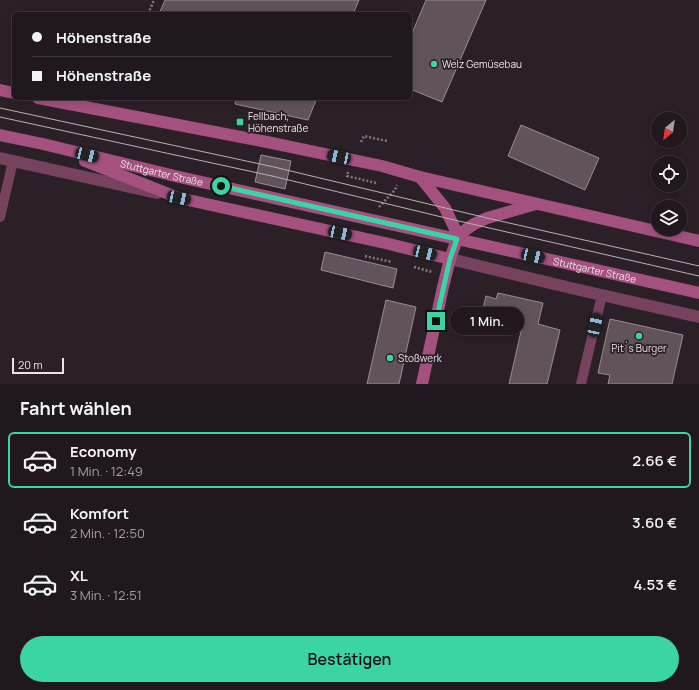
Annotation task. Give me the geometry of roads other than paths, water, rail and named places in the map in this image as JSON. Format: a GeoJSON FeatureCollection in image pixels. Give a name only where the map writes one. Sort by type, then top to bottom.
{"type":"FeatureCollection","features":[{"type":"Feature","properties":{"kind":"main road"},"geometry":{"type":"LineString","coordinates":[[0,90],[12,93]]}},
{"type":"Feature","properties":{"kind":"main road"},"geometry":{"type":"LineString","coordinates":[[48,100],[267,142],[382,166],[420,177],[699,241]]}},
{"type":"Feature","properties":{"kind":"main road","name":"Stuttgarter Straße"},"geometry":{"type":"LineString","coordinates":[[0,135],[175,176],[699,293]]}},
{"type":"Feature","properties":{"kind":"main road"},"geometry":{"type":"LineString","coordinates":[[43,144],[179,198],[384,242],[450,259]]}},
{"type":"Feature","properties":{"kind":"main road"},"geometry":{"type":"LineString","coordinates":[[420,177],[445,208],[455,230],[457,239]]}},
{"type":"Feature","properties":{"kind":"main road"},"geometry":{"type":"LineString","coordinates":[[422,384],[450,259],[457,239],[464,231],[486,218],[537,204]]}},
{"type":"Feature","properties":{"kind":"street","name":"Stuttgarter Straße"},"geometry":{"type":"LineString","coordinates":[[0,158],[179,198]]}},
{"type":"Feature","properties":{"kind":"street"},"geometry":{"type":"LineString","coordinates":[[450,259],[699,317]]}},
{"type":"Feature","properties":{"kind":"lane"},"geometry":{"type":"LineString","coordinates":[[0,217],[13,161]]}},
{"type":"Feature","properties":{"kind":"lane"},"geometry":{"type":"LineString","coordinates":[[581,384],[602,295]]}},
{"type":"Feature","properties":{"kind":"tram line"},"geometry":{"type":"LineString","coordinates":[[0,108],[274,167],[487,218],[699,266]]}},
{"type":"Feature","properties":{"kind":"tram line"},"geometry":{"type":"LineString","coordinates":[[0,117],[272,176],[450,219],[699,276]]}},
{"type":"Feature","properties":{"kind":"place","name":"Welz Gemüsebau"},"geometry":{"type":"Point","coordinates":[434,64]}},
{"type":"Feature","properties":{"kind":"place","name":"Fellbach, Höhenstraße"},"geometry":{"type":"Point","coordinates":[240,122]}},
{"type":"Feature","properties":{"kind":"place","name":"Pit´s Burger"},"geometry":{"type":"Point","coordinates":[639,336]}},
{"type":"Feature","properties":{"kind":"place","name":"Stoßwerk"},"geometry":{"type":"Point","coordinates":[390,358]}}]}
